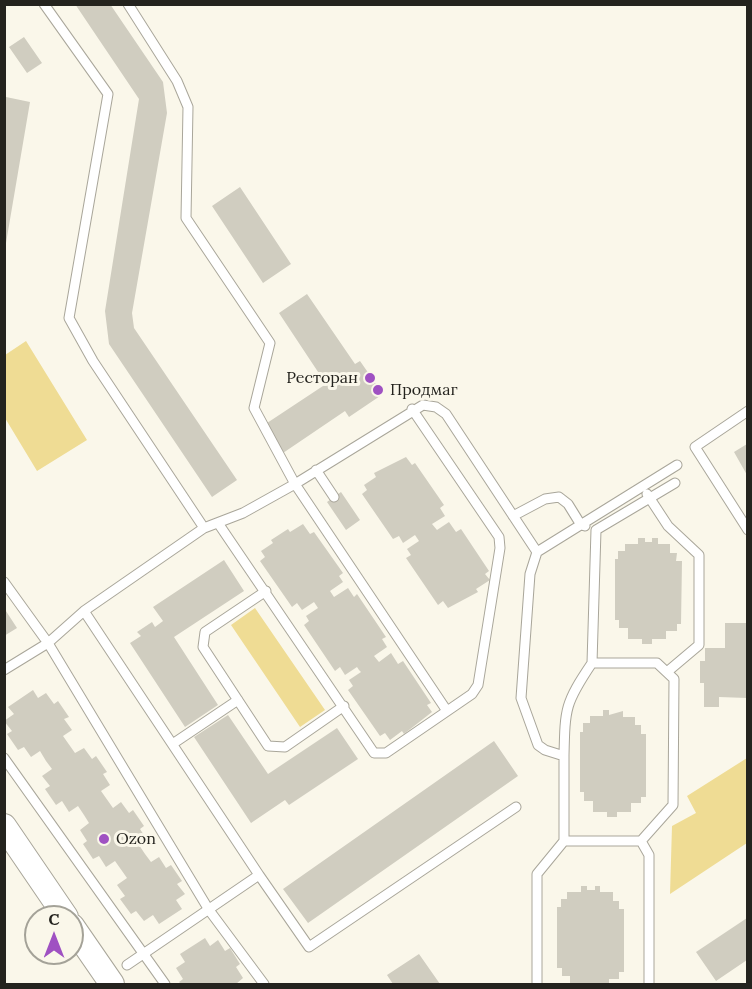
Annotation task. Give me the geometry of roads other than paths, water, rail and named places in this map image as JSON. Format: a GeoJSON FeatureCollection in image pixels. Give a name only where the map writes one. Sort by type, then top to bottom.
{"type":"FeatureCollection","features":[{"type":"Feature","properties":{"kind":"street"},"geometry":{"type":"LineString","coordinates":[[4,826],[58,905]]}},
{"type":"Feature","properties":{"kind":"street"},"geometry":{"type":"LineString","coordinates":[[4,849],[44,905]]}},
{"type":"Feature","properties":{"kind":"street"},"geometry":{"type":"LineString","coordinates":[[84,944],[111,984]]}},
{"type":"Feature","properties":{"kind":"street"},"geometry":{"type":"LineString","coordinates":[[84,963],[99,984]]}},
{"type":"Feature","properties":{"kind":"lane"},"geometry":{"type":"LineString","coordinates":[[44,4],[108,94],[69,318],[93,361],[204,528]]}},
{"type":"Feature","properties":{"kind":"lane"},"geometry":{"type":"LineString","coordinates":[[128,4],[177,81],[188,107],[186,218],[270,343],[254,408],[295,484],[447,711]]}},
{"type":"Feature","properties":{"kind":"lane"},"geometry":{"type":"LineString","coordinates":[[4,670],[48,643],[84,611],[204,528],[243,513],[295,484],[412,409],[423,405],[436,407],[446,414],[537,552]]}},
{"type":"Feature","properties":{"kind":"lane"},"geometry":{"type":"LineString","coordinates":[[218,523],[375,753],[386,753],[472,694],[478,685],[500,548],[499,537],[412,409]]}},
{"type":"Feature","properties":{"kind":"lane"},"geometry":{"type":"LineString","coordinates":[[747,411],[694,447],[747,530]]}},
{"type":"Feature","properties":{"kind":"lane"},"geometry":{"type":"LineString","coordinates":[[564,756],[544,750],[538,745],[521,698],[530,574],[537,552],[677,465]]}},
{"type":"Feature","properties":{"kind":"lane"},"geometry":{"type":"LineString","coordinates":[[316,470],[334,497]]}},
{"type":"Feature","properties":{"kind":"lane"},"geometry":{"type":"LineString","coordinates":[[513,516],[545,499],[559,497],[568,504],[580,525],[596,530],[675,483]]}},
{"type":"Feature","properties":{"kind":"lane"},"geometry":{"type":"LineString","coordinates":[[643,487],[668,526],[699,555],[699,645],[667,672]]}},
{"type":"Feature","properties":{"kind":"lane"},"geometry":{"type":"LineString","coordinates":[[537,984],[537,874],[564,841],[565,711],[574,690],[592,663],[596,530]]}},
{"type":"Feature","properties":{"kind":"lane"},"geometry":{"type":"LineString","coordinates":[[4,582],[48,643],[209,910],[264,984]]}},
{"type":"Feature","properties":{"kind":"lane"},"geometry":{"type":"LineString","coordinates":[[266,591],[205,632],[203,647],[268,746],[285,747],[344,706]]}},
{"type":"Feature","properties":{"kind":"lane"},"geometry":{"type":"LineString","coordinates":[[84,611],[309,947],[516,807]]}},
{"type":"Feature","properties":{"kind":"lane"},"geometry":{"type":"LineString","coordinates":[[564,841],[641,841],[673,805],[674,679],[657,663],[592,663]]}},
{"type":"Feature","properties":{"kind":"lane"},"geometry":{"type":"LineString","coordinates":[[174,743],[238,700]]}},
{"type":"Feature","properties":{"kind":"lane"},"geometry":{"type":"LineString","coordinates":[[4,758],[165,984]]}},
{"type":"Feature","properties":{"kind":"lane"},"geometry":{"type":"LineString","coordinates":[[641,841],[649,855],[649,984]]}},
{"type":"Feature","properties":{"kind":"lane"},"geometry":{"type":"LineString","coordinates":[[127,965],[259,875]]}},
{"type":"Feature","properties":{"kind":"place","name":"Ресторан"},"geometry":{"type":"Point","coordinates":[370,378]}},
{"type":"Feature","properties":{"kind":"place","name":"Продмаг"},"geometry":{"type":"Point","coordinates":[378,390]}},
{"type":"Feature","properties":{"kind":"place","name":"Ozon"},"geometry":{"type":"Point","coordinates":[104,839]}}]}
